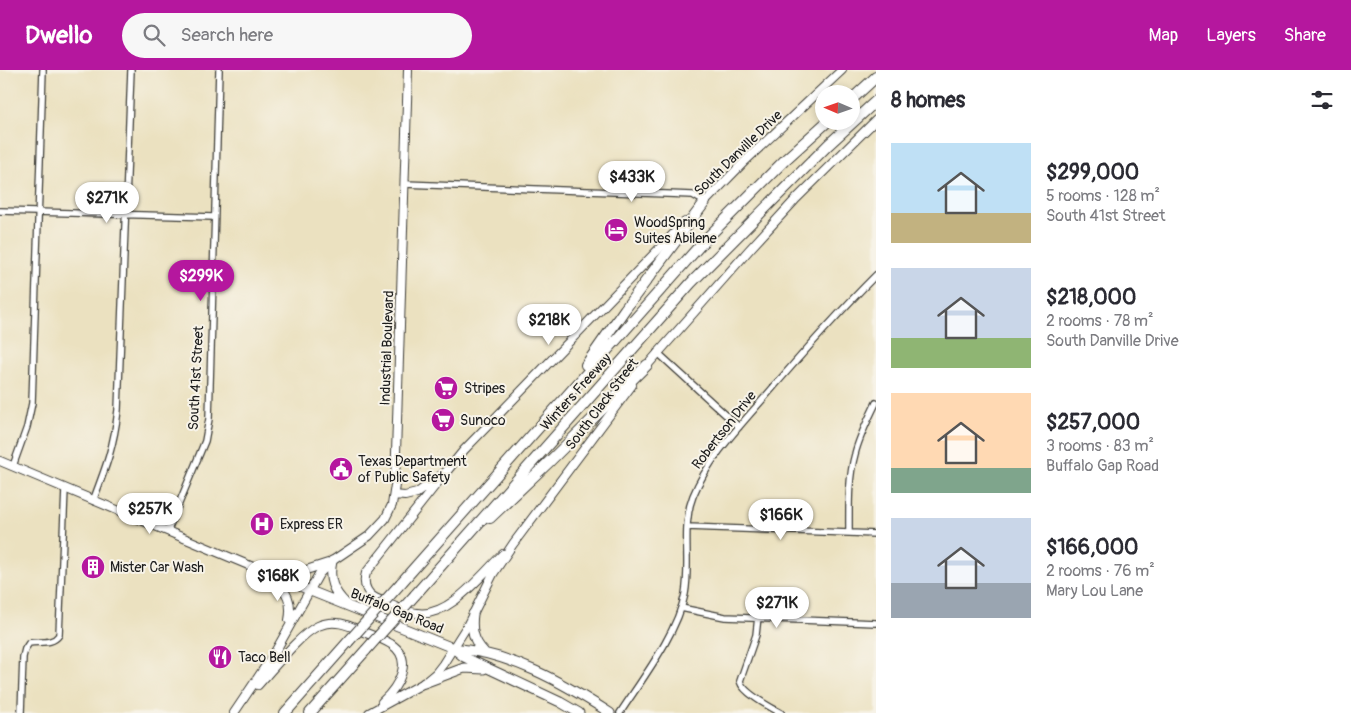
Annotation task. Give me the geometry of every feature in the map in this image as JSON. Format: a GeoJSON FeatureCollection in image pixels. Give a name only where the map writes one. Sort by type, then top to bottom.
{"type":"FeatureCollection","features":[{"type":"Feature","properties":{"kind":"highway"},"geometry":{"type":"LineString","coordinates":[[860,92],[876,77]]}},
{"type":"Feature","properties":{"kind":"highway","name":"Winters Freeway"},"geometry":{"type":"LineString","coordinates":[[310,713],[691,283],[828,145],[876,101]]}},
{"type":"Feature","properties":{"kind":"highway","name":"Winters Freeway"},"geometry":{"type":"LineString","coordinates":[[285,713],[703,242],[786,159],[818,130]]}},
{"type":"Feature","properties":{"kind":"highway"},"geometry":{"type":"LineString","coordinates":[[557,406],[625,309],[705,202]]}},
{"type":"Feature","properties":{"kind":"highway"},"geometry":{"type":"LineString","coordinates":[[440,565],[549,462],[647,365]]}},
{"type":"Feature","properties":{"kind":"main road","name":"Industrial Boulevard"},"geometry":{"type":"LineString","coordinates":[[308,590],[319,574],[332,561],[375,531],[389,512],[394,494],[408,70]]}},
{"type":"Feature","properties":{"kind":"main road","name":"South Danville Drive"},"geometry":{"type":"LineString","coordinates":[[394,494],[405,496],[417,493],[447,471],[464,450],[745,161],[842,70]]}},
{"type":"Feature","properties":{"kind":"main road","name":"South Clack Street"},"geometry":{"type":"LineString","coordinates":[[370,712],[424,682],[444,664],[494,574],[513,544],[657,352],[795,200],[876,120]]}},
{"type":"Feature","properties":{"kind":"main road","name":"Buffalo Gap Road"},"geometry":{"type":"LineString","coordinates":[[0,461],[93,501],[168,530],[271,575],[453,648],[484,652],[523,665],[557,681],[610,713]]}},
{"type":"Feature","properties":{"kind":"main road"},"geometry":{"type":"LineString","coordinates":[[447,471],[369,568],[364,579],[368,593],[377,599],[412,612],[424,614],[438,611],[451,604],[513,544]]}},
{"type":"Feature","properties":{"kind":"main road"},"geometry":{"type":"LineString","coordinates":[[271,575],[300,572],[332,561],[331,585],[348,606]]}},
{"type":"Feature","properties":{"kind":"main road"},"geometry":{"type":"LineString","coordinates":[[271,575],[287,594],[289,600],[291,612],[288,628]]}},
{"type":"Feature","properties":{"kind":"main road"},"geometry":{"type":"LineString","coordinates":[[234,713],[275,652],[308,590]]}},
{"type":"Feature","properties":{"kind":"main road"},"geometry":{"type":"LineString","coordinates":[[473,614],[473,634],[477,645],[484,652]]}},
{"type":"Feature","properties":{"kind":"main road"},"geometry":{"type":"LineString","coordinates":[[242,701],[311,630],[325,624],[338,622],[390,643],[398,650],[402,660],[401,678],[389,695],[370,712]]}},
{"type":"Feature","properties":{"kind":"main road","name":"Buffalo Gap Road"},"geometry":{"type":"LineString","coordinates":[[453,648],[464,657],[526,685],[579,713]]}},
{"type":"Feature","properties":{"kind":"main road"},"geometry":{"type":"LineString","coordinates":[[424,682],[464,668],[488,669]]}},
{"type":"Feature","properties":{"kind":"street"},"geometry":{"type":"LineString","coordinates":[[13,466],[27,427],[32,403],[43,70]]}},
{"type":"Feature","properties":{"kind":"street"},"geometry":{"type":"LineString","coordinates":[[93,501],[116,436],[130,70]]}},
{"type":"Feature","properties":{"kind":"street","name":"South 41st Street"},"geometry":{"type":"LineString","coordinates":[[168,530],[205,441],[209,420],[220,70]]}},
{"type":"Feature","properties":{"kind":"street"},"geometry":{"type":"LineString","coordinates":[[404,184],[694,195],[705,202]]}},
{"type":"Feature","properties":{"kind":"street"},"geometry":{"type":"LineString","coordinates":[[0,212],[214,217]]}},
{"type":"Feature","properties":{"kind":"street","name":"Robertson Drive"},"geometry":{"type":"LineString","coordinates":[[622,711],[662,648],[681,608],[687,573],[689,509],[702,476],[714,458],[806,349],[876,276]]}},
{"type":"Feature","properties":{"kind":"street"},"geometry":{"type":"LineString","coordinates":[[657,352],[739,428]]}},
{"type":"Feature","properties":{"kind":"street"},"geometry":{"type":"LineString","coordinates":[[849,533],[851,481],[855,454],[876,403]]}},
{"type":"Feature","properties":{"kind":"street"},"geometry":{"type":"LineString","coordinates":[[21,713],[25,649],[29,643],[55,640],[59,635],[65,489]]}},
{"type":"Feature","properties":{"kind":"street"},"geometry":{"type":"LineString","coordinates":[[687,527],[876,534]]}},
{"type":"Feature","properties":{"kind":"street"},"geometry":{"type":"LineString","coordinates":[[681,608],[709,615],[876,623]]}},
{"type":"Feature","properties":{"kind":"street"},"geometry":{"type":"LineString","coordinates":[[758,617],[756,635],[740,680],[741,686],[782,713]]}},
{"type":"Feature","properties":{"kind":"street"},"geometry":{"type":"LineString","coordinates":[[622,711],[630,713]]}},
{"type":"Feature","properties":{"kind":"place","name":"WoodSpring Suites Abilene"},"geometry":{"type":"Point","coordinates":[616,230]}},
{"type":"Feature","properties":{"kind":"place","name":"Stripes"},"geometry":{"type":"Point","coordinates":[446,388]}},
{"type":"Feature","properties":{"kind":"place","name":"Sunoco"},"geometry":{"type":"Point","coordinates":[443,420]}},
{"type":"Feature","properties":{"kind":"place","name":"Texas Department of Public Safety"},"geometry":{"type":"Point","coordinates":[341,469]}},
{"type":"Feature","properties":{"kind":"place","name":"Express ER"},"geometry":{"type":"Point","coordinates":[262,524]}},
{"type":"Feature","properties":{"kind":"place","name":"Mister Car Wash"},"geometry":{"type":"Point","coordinates":[93,567]}},
{"type":"Feature","properties":{"kind":"place","name":"Taco Bell"},"geometry":{"type":"Point","coordinates":[220,657]}}]}
